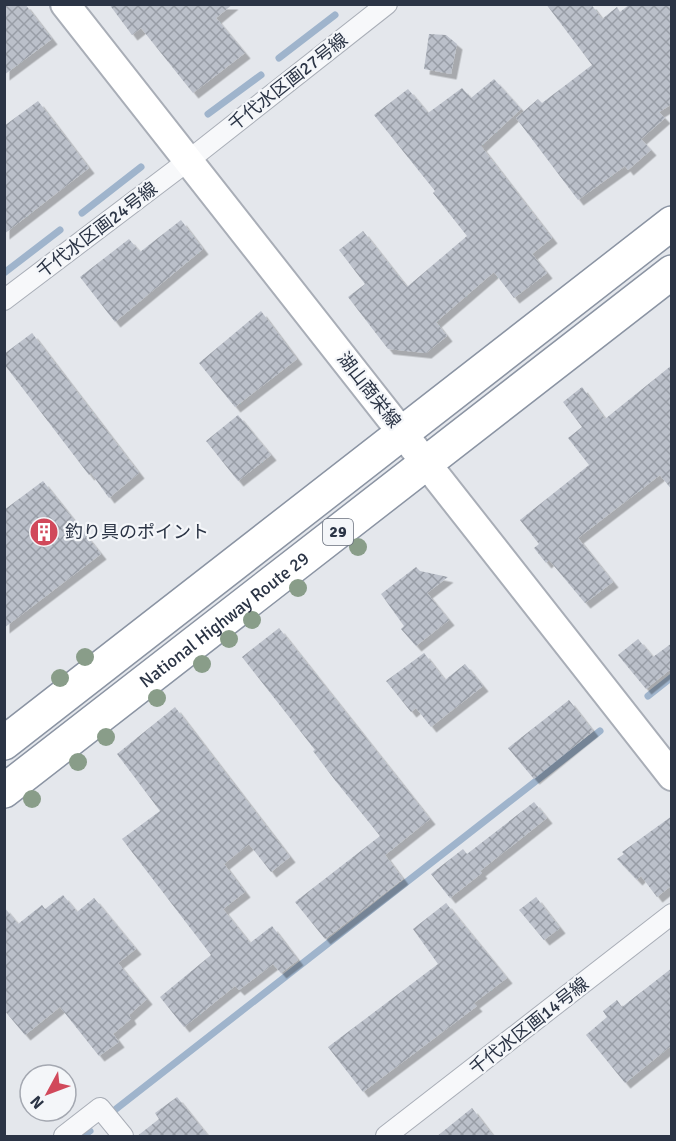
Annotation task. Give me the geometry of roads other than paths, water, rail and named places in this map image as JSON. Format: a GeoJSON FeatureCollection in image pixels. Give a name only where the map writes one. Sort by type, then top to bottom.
{"type":"FeatureCollection","features":[{"type":"Feature","properties":{"kind":"highway","name":"29"},"geometry":{"type":"LineString","coordinates":[[4,743],[672,223]]}},
{"type":"Feature","properties":{"kind":"highway","name":"National Highway Route 29"},"geometry":{"type":"LineString","coordinates":[[4,791],[672,272]]}},
{"type":"Feature","properties":{"kind":"street","name":"湖山商栄線"},"geometry":{"type":"LineString","coordinates":[[65,4],[672,776]]}},
{"type":"Feature","properties":{"kind":"street","name":"千代水区画27号線"},"geometry":{"type":"LineString","coordinates":[[189,160],[387,4]]}},
{"type":"Feature","properties":{"kind":"street","name":"千代水区画24号線"},"geometry":{"type":"LineString","coordinates":[[4,300],[189,160]]}},
{"type":"Feature","properties":{"kind":"street","name":"千代水区画14号線"},"geometry":{"type":"LineString","coordinates":[[386,1137],[672,914]]}},
{"type":"Feature","properties":{"kind":"street"},"geometry":{"type":"LineString","coordinates":[[64,1137],[100,1108],[123,1137]]}},
{"type":"Feature","properties":{"kind":"waterway"},"geometry":{"type":"LineString","coordinates":[[279,58],[335,15]]}},
{"type":"Feature","properties":{"kind":"waterway"},"geometry":{"type":"LineString","coordinates":[[208,114],[261,75]]}},
{"type":"Feature","properties":{"kind":"waterway"},"geometry":{"type":"LineString","coordinates":[[82,213],[141,167]]}},
{"type":"Feature","properties":{"kind":"waterway"},"geometry":{"type":"LineString","coordinates":[[4,273],[60,230]]}},
{"type":"Feature","properties":{"kind":"waterway"},"geometry":{"type":"LineString","coordinates":[[648,696],[672,677]]}},
{"type":"Feature","properties":{"kind":"waterway"},"geometry":{"type":"LineString","coordinates":[[116,1109],[600,731]]}},
{"type":"Feature","properties":{"kind":"waterway"},"geometry":{"type":"LineString","coordinates":[[83,1136],[90,1131]]}},
{"type":"Feature","properties":{"kind":"place","name":"釣り具のポイント"},"geometry":{"type":"Point","coordinates":[44,532]}}]}
